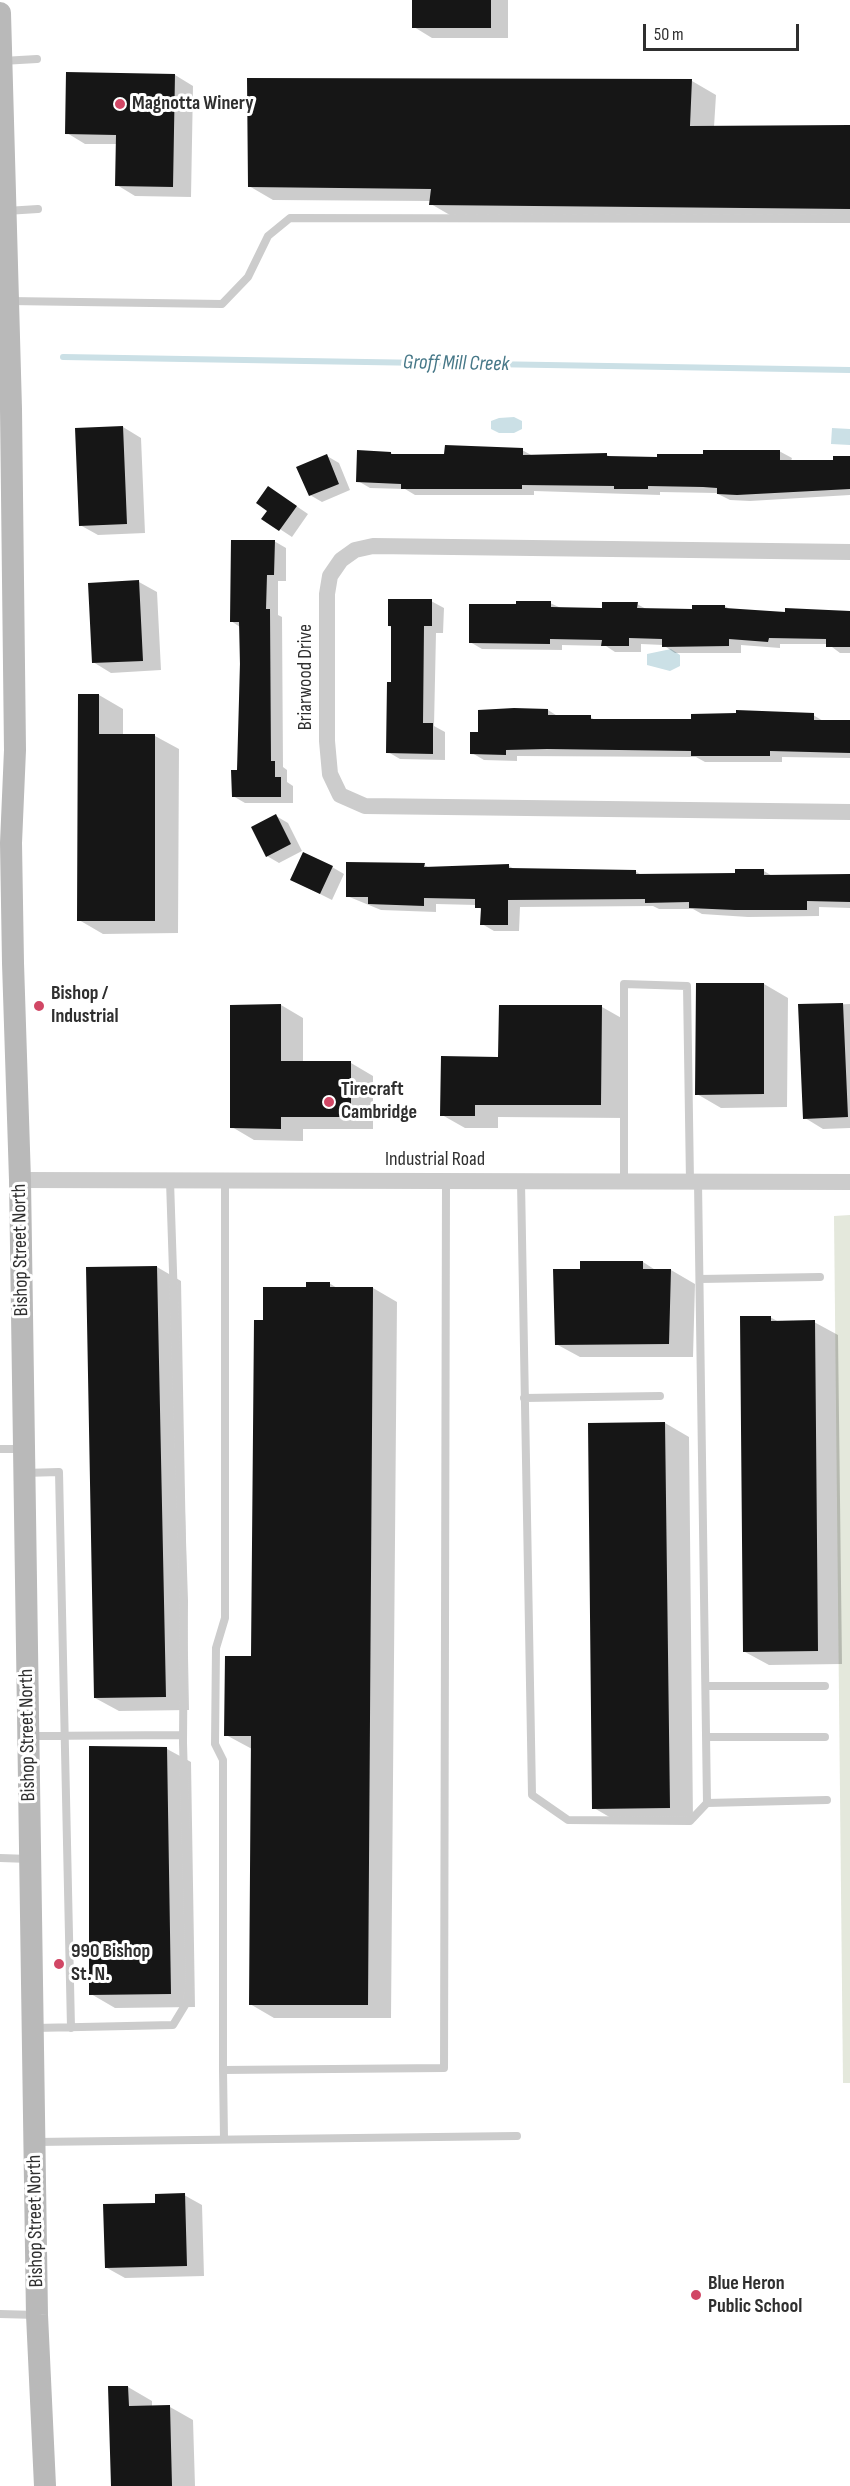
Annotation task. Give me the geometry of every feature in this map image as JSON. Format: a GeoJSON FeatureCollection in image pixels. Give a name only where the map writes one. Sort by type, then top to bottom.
{"type":"FeatureCollection","features":[{"type":"Feature","properties":{"kind":"main road","name":"Bishop Street North"},"geometry":{"type":"LineString","coordinates":[[0,13],[8,301],[5,445],[15,750],[6,963],[20,1180],[37,2315],[45,2486]]}},
{"type":"Feature","properties":{"kind":"street","name":"Briarwood Drive"},"geometry":{"type":"LineString","coordinates":[[850,552],[373,546],[355,550],[341,560],[330,576],[328,585],[327,741],[330,774],[340,795],[365,806],[850,812]]}},
{"type":"Feature","properties":{"kind":"street","name":"Industrial Road"},"geometry":{"type":"LineString","coordinates":[[20,1180],[850,1182]]}},
{"type":"Feature","properties":{"kind":"lane"},"geometry":{"type":"LineString","coordinates":[[2,61],[37,59]]}},
{"type":"Feature","properties":{"kind":"lane"},"geometry":{"type":"LineString","coordinates":[[6,211],[39,209]]}},
{"type":"Feature","properties":{"kind":"lane"},"geometry":{"type":"LineString","coordinates":[[8,301],[222,304],[248,277],[268,236],[290,218],[850,219]]}},
{"type":"Feature","properties":{"kind":"lane"},"geometry":{"type":"LineString","coordinates":[[521,1182],[532,1795],[568,1820],[690,1821],[707,1803],[700,1279],[687,986],[624,984],[624,1182]]}},
{"type":"Feature","properties":{"kind":"lane"},"geometry":{"type":"LineString","coordinates":[[33,2028],[174,2025],[187,2002],[190,1983],[183,1735],[184,1601],[170,1181]]}},
{"type":"Feature","properties":{"kind":"lane"},"geometry":{"type":"LineString","coordinates":[[224,2139],[223,1760],[215,1744],[216,1648],[225,1618],[225,1181]]}},
{"type":"Feature","properties":{"kind":"lane"},"geometry":{"type":"LineString","coordinates":[[223,2070],[444,2068],[446,1181]]}},
{"type":"Feature","properties":{"kind":"lane"},"geometry":{"type":"LineString","coordinates":[[700,1279],[820,1277]]}},
{"type":"Feature","properties":{"kind":"lane"},"geometry":{"type":"LineString","coordinates":[[524,1398],[660,1395]]}},
{"type":"Feature","properties":{"kind":"lane"},"geometry":{"type":"LineString","coordinates":[[0,1449],[24,1449]]}},
{"type":"Feature","properties":{"kind":"lane"},"geometry":{"type":"LineString","coordinates":[[24,1473],[59,1472],[71,2028]]}},
{"type":"Feature","properties":{"kind":"lane"},"geometry":{"type":"LineString","coordinates":[[706,1686],[825,1686]]}},
{"type":"Feature","properties":{"kind":"lane"},"geometry":{"type":"LineString","coordinates":[[28,1736],[183,1735]]}},
{"type":"Feature","properties":{"kind":"lane"},"geometry":{"type":"LineString","coordinates":[[706,1737],[825,1737]]}},
{"type":"Feature","properties":{"kind":"lane"},"geometry":{"type":"LineString","coordinates":[[707,1803],[827,1800]]}},
{"type":"Feature","properties":{"kind":"lane"},"geometry":{"type":"LineString","coordinates":[[0,1858],[30,1859]]}},
{"type":"Feature","properties":{"kind":"lane"},"geometry":{"type":"LineString","coordinates":[[34,2142],[517,2136]]}},
{"type":"Feature","properties":{"kind":"lane"},"geometry":{"type":"LineString","coordinates":[[0,2314],[37,2315]]}},
{"type":"Feature","properties":{"kind":"shaded area"},"geometry":{"type":"Polygon","coordinates":[[[514,417],[522,421],[522,429],[514,433],[499,433],[491,429],[491,421],[514,417]]]}},
{"type":"Feature","properties":{"kind":"shaded area"},"geometry":{"type":"Polygon","coordinates":[[[832,428],[850,429],[850,445],[831,444],[832,428]]]}},
{"type":"Feature","properties":{"kind":"shaded area"},"geometry":{"type":"Polygon","coordinates":[[[671,649],[680,655],[680,666],[670,671],[647,665],[647,654],[671,649]]]}},
{"type":"Feature","properties":{"kind":"shaded area"},"geometry":{"type":"Polygon","coordinates":[[[850,1215],[850,2083],[843,2083],[834,1216],[850,1215]]]}},
{"type":"Feature","properties":{"kind":"building"},"geometry":{"type":"Polygon","coordinates":[[[412,0],[491,0],[491,28],[412,28],[412,0]]]}},
{"type":"Feature","properties":{"kind":"building","name":"Magnotta Winery"},"geometry":{"type":"Polygon","coordinates":[[[66,72],[175,74],[173,187],[115,186],[116,135],[65,134],[66,72]]]}},
{"type":"Feature","properties":{"kind":"building"},"geometry":{"type":"Polygon","coordinates":[[[247,78],[692,79],[690,126],[850,125],[850,209],[429,205],[431,189],[248,187],[247,78]]]}},
{"type":"Feature","properties":{"kind":"building"},"geometry":{"type":"Polygon","coordinates":[[[123,426],[127,524],[79,526],[75,428],[123,426]]]}},
{"type":"Feature","properties":{"kind":"building"},"geometry":{"type":"Polygon","coordinates":[[[445,445],[523,448],[523,455],[607,453],[607,456],[657,457],[657,454],[703,454],[703,450],[780,450],[780,460],[833,460],[833,456],[850,456],[850,489],[737,495],[717,494],[717,488],[703,487],[648,486],[648,489],[614,489],[614,486],[522,485],[522,489],[401,489],[401,484],[356,482],[357,450],[391,452],[391,454],[444,454],[445,445]]]}},
{"type":"Feature","properties":{"kind":"building"},"geometry":{"type":"Polygon","coordinates":[[[327,454],[339,484],[309,496],[296,467],[327,454]]]}},
{"type":"Feature","properties":{"kind":"building"},"geometry":{"type":"Polygon","coordinates":[[[268,486],[297,506],[279,531],[261,519],[267,511],[256,503],[268,486]]]}},
{"type":"Feature","properties":{"kind":"building"},"geometry":{"type":"Polygon","coordinates":[[[231,540],[275,540],[274,575],[267,575],[266,609],[270,609],[271,761],[275,761],[275,777],[281,777],[281,797],[232,797],[231,770],[237,770],[240,664],[239,622],[230,622],[231,540]]]}},
{"type":"Feature","properties":{"kind":"building"},"geometry":{"type":"Polygon","coordinates":[[[139,580],[143,661],[92,663],[88,583],[139,580]]]}},
{"type":"Feature","properties":{"kind":"building"},"geometry":{"type":"Polygon","coordinates":[[[388,599],[432,599],[432,626],[424,626],[423,723],[433,723],[433,754],[386,753],[387,682],[391,682],[391,626],[388,626],[388,599]]]}},
{"type":"Feature","properties":{"kind":"building"},"geometry":{"type":"Polygon","coordinates":[[[516,601],[551,601],[551,607],[602,608],[602,602],[638,602],[637,608],[692,609],[692,605],[725,605],[725,608],[785,612],[785,608],[850,611],[850,647],[826,647],[826,639],[769,638],[768,642],[729,639],[729,646],[662,647],[662,639],[629,638],[629,646],[601,646],[602,640],[550,639],[550,644],[469,643],[469,604],[516,604],[516,601]]]}},
{"type":"Feature","properties":{"kind":"building"},"geometry":{"type":"Polygon","coordinates":[[[78,694],[99,694],[99,734],[155,734],[155,921],[77,921],[78,694]]]}},
{"type":"Feature","properties":{"kind":"building"},"geometry":{"type":"Polygon","coordinates":[[[548,709],[548,715],[591,715],[591,719],[691,719],[691,714],[736,713],[736,710],[814,713],[814,720],[850,720],[850,753],[770,751],[770,756],[691,756],[691,751],[547,749],[506,750],[506,755],[470,754],[470,732],[478,732],[478,710],[548,709]]]}},
{"type":"Feature","properties":{"kind":"building"},"geometry":{"type":"Polygon","coordinates":[[[276,814],[291,844],[266,857],[251,827],[276,814]]]}},
{"type":"Feature","properties":{"kind":"building"},"geometry":{"type":"Polygon","coordinates":[[[303,852],[333,866],[320,894],[290,880],[303,852]]]}},
{"type":"Feature","properties":{"kind":"building"},"geometry":{"type":"Polygon","coordinates":[[[346,862],[425,863],[424,867],[509,864],[509,868],[636,870],[636,874],[735,873],[735,869],[764,869],[764,875],[850,874],[850,902],[807,901],[807,910],[735,910],[689,908],[689,902],[645,903],[645,899],[508,900],[508,925],[480,925],[481,908],[475,908],[475,899],[424,898],[424,906],[368,904],[368,897],[346,897],[346,862]]]}},
{"type":"Feature","properties":{"kind":"building"},"geometry":{"type":"Polygon","coordinates":[[[696,983],[764,983],[764,1094],[695,1095],[696,983]]]}},
{"type":"Feature","properties":{"kind":"building"},"geometry":{"type":"Polygon","coordinates":[[[843,1003],[848,1117],[803,1119],[798,1004],[843,1003]]]}},
{"type":"Feature","properties":{"kind":"building"},"geometry":{"type":"Polygon","coordinates":[[[281,1004],[281,1061],[351,1061],[351,1117],[281,1117],[281,1129],[230,1128],[230,1005],[281,1004]]]}},
{"type":"Feature","properties":{"kind":"building"},"geometry":{"type":"Polygon","coordinates":[[[499,1005],[602,1005],[601,1105],[475,1105],[475,1116],[440,1116],[441,1056],[498,1057],[499,1005]]]}},
{"type":"Feature","properties":{"kind":"building"},"geometry":{"type":"Polygon","coordinates":[[[580,1261],[643,1261],[643,1269],[671,1269],[669,1344],[555,1345],[553,1269],[580,1269],[580,1261]]]}},
{"type":"Feature","properties":{"kind":"building"},"geometry":{"type":"Polygon","coordinates":[[[157,1266],[166,1697],[94,1698],[86,1267],[157,1266]]]}},
{"type":"Feature","properties":{"kind":"building"},"geometry":{"type":"Polygon","coordinates":[[[306,1282],[330,1282],[330,1287],[373,1287],[368,2005],[249,2005],[251,1736],[224,1736],[225,1656],[251,1656],[254,1320],[263,1320],[263,1287],[306,1287],[306,1282]]]}},
{"type":"Feature","properties":{"kind":"building"},"geometry":{"type":"Polygon","coordinates":[[[740,1316],[771,1316],[771,1321],[815,1320],[818,1651],[743,1652],[740,1316]]]}},
{"type":"Feature","properties":{"kind":"building"},"geometry":{"type":"Polygon","coordinates":[[[665,1422],[670,1808],[592,1809],[588,1423],[665,1422]]]}},
{"type":"Feature","properties":{"kind":"building"},"geometry":{"type":"Polygon","coordinates":[[[89,1746],[167,1747],[171,1994],[89,1995],[89,1746]]]}},
{"type":"Feature","properties":{"kind":"building"},"geometry":{"type":"Polygon","coordinates":[[[185,2193],[187,2266],[105,2268],[103,2204],[155,2203],[155,2194],[185,2193]]]}},
{"type":"Feature","properties":{"kind":"building"},"geometry":{"type":"Polygon","coordinates":[[[108,2386],[128,2386],[129,2406],[170,2405],[172,2486],[111,2486],[108,2386]]]}},
{"type":"Feature","properties":{"kind":"waterway","name":"Groff Mill Creek"},"geometry":{"type":"LineString","coordinates":[[63,357],[850,370]]}},
{"type":"Feature","properties":{"kind":"place","name":"Magnotta Winery"},"geometry":{"type":"Point","coordinates":[120,104]}},
{"type":"Feature","properties":{"kind":"place","name":"Bishop / Industrial"},"geometry":{"type":"Point","coordinates":[39,1006]}},
{"type":"Feature","properties":{"kind":"place","name":"Tirecraft Cambridge"},"geometry":{"type":"Point","coordinates":[329,1102]}},
{"type":"Feature","properties":{"kind":"place","name":"990 Bishop St. N."},"geometry":{"type":"Point","coordinates":[59,1964]}},
{"type":"Feature","properties":{"kind":"place","name":"Blue Heron Public School"},"geometry":{"type":"Point","coordinates":[696,2295]}}]}
